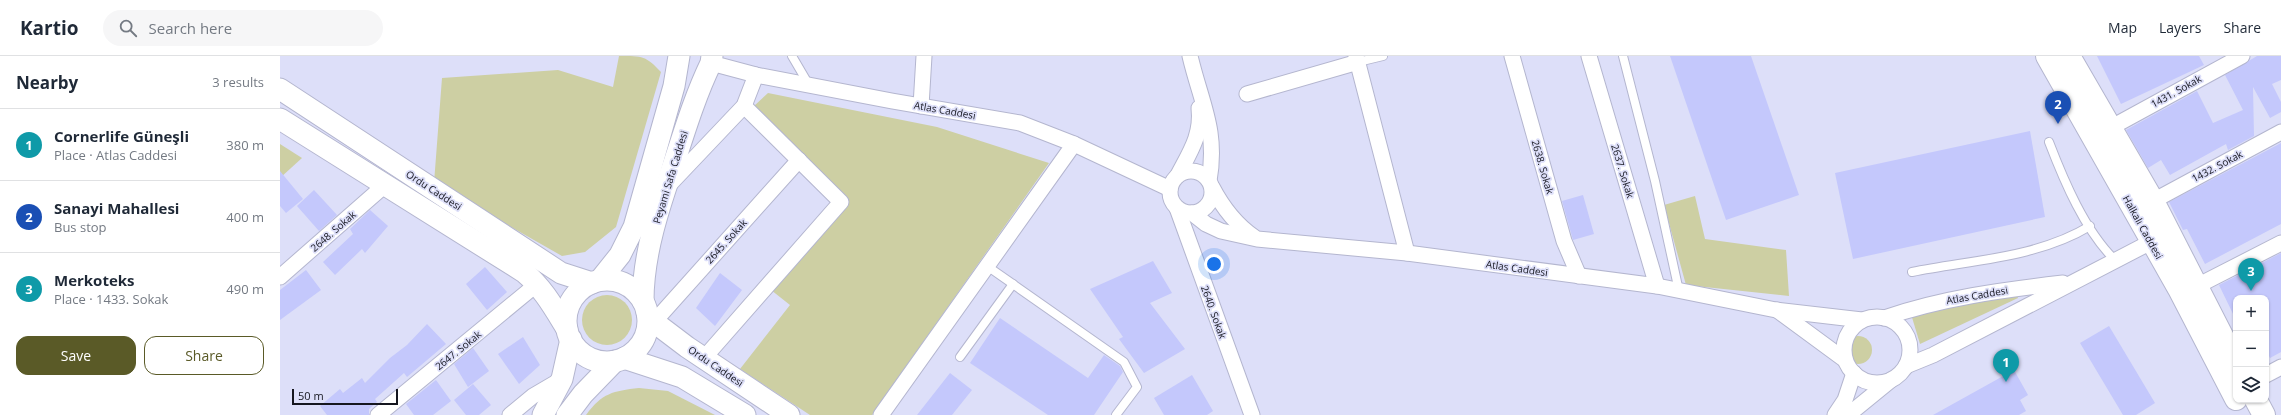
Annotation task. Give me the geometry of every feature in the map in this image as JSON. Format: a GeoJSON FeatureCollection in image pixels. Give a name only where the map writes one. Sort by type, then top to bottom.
{"type":"FeatureCollection","features":[{"type":"Feature","properties":{"kind":"main road","name":"Halkalı Caddesi"},"geometry":{"type":"LineString","coordinates":[[2047,56],[2179,289],[2233,394]]}},
{"type":"Feature","properties":{"kind":"main road","name":"Halkalı Caddesi"},"geometry":{"type":"LineString","coordinates":[[2069,56],[2153,200],[2233,357]]}},
{"type":"Feature","properties":{"kind":"main road"},"geometry":{"type":"LineString","coordinates":[[679,59],[689,72],[698,73],[711,60]]}},
{"type":"Feature","properties":{"kind":"main road","name":"Peyami Safa Caddesi"},"geometry":{"type":"LineString","coordinates":[[596,282],[620,255],[634,227],[674,86],[679,59]]}},
{"type":"Feature","properties":{"kind":"main road","name":"Peyami Safa Caddesi"},"geometry":{"type":"LineString","coordinates":[[648,312],[643,287],[650,243],[664,191],[711,60]]}},
{"type":"Feature","properties":{"kind":"main road","name":"Ordu Caddesi"},"geometry":{"type":"LineString","coordinates":[[280,89],[561,272],[596,282]]}},
{"type":"Feature","properties":{"kind":"main road","name":"Ordu Caddesi"},"geometry":{"type":"LineString","coordinates":[[280,119],[524,272],[537,284],[569,334]]}},
{"type":"Feature","properties":{"kind":"main road"},"geometry":{"type":"LineString","coordinates":[[543,415],[562,379],[569,334],[567,315],[571,302],[580,290],[596,282],[613,280],[625,284],[635,291],[648,312],[648,326],[644,339],[635,350],[619,359],[583,394],[567,415]]}},
{"type":"Feature","properties":{"kind":"main road","name":"Ordu Caddesi"},"geometry":{"type":"LineString","coordinates":[[648,312],[704,358],[789,415]]}},
{"type":"Feature","properties":{"kind":"main road"},"geometry":{"type":"LineString","coordinates":[[569,334],[579,350],[589,357],[602,361],[619,359],[682,377],[745,415]]}},
{"type":"Feature","properties":{"kind":"main road","name":"Halkalı Caddesi"},"geometry":{"type":"LineString","coordinates":[[2238,403],[2245,415]]}},
{"type":"Feature","properties":{"kind":"main road"},"geometry":{"type":"LineString","coordinates":[[2258,403],[2264,415]]}},
{"type":"Feature","properties":{"kind":"street"},"geometry":{"type":"LineString","coordinates":[[921,106],[924,56]]}},
{"type":"Feature","properties":{"kind":"street","name":"2638. Sokak"},"geometry":{"type":"LineString","coordinates":[[1512,56],[1562,234],[1579,276]]}},
{"type":"Feature","properties":{"kind":"street","name":"2637. Sokak"},"geometry":{"type":"LineString","coordinates":[[1589,56],[1657,286]]}},
{"type":"Feature","properties":{"kind":"street","name":"1431. Sokak"},"geometry":{"type":"LineString","coordinates":[[2110,128],[2242,56]]}},
{"type":"Feature","properties":{"kind":"street"},"geometry":{"type":"LineString","coordinates":[[1247,94],[1357,59],[1407,253]]}},
{"type":"Feature","properties":{"kind":"street","name":"Atlas Caddesi"},"geometry":{"type":"LineString","coordinates":[[711,60],[756,75],[1020,123],[1074,144],[1170,189]]}},
{"type":"Feature","properties":{"kind":"street"},"geometry":{"type":"LineString","coordinates":[[1192,63],[1209,120],[1212,145],[1210,184],[1212,195],[1206,207],[1192,213],[1177,208],[1171,199],[1170,189],[1197,137],[1201,123],[1192,63]]}},
{"type":"Feature","properties":{"kind":"street"},"geometry":{"type":"LineString","coordinates":[[664,191],[744,106],[756,75]]}},
{"type":"Feature","properties":{"kind":"street"},"geometry":{"type":"LineString","coordinates":[[704,358],[841,202],[744,106]]}},
{"type":"Feature","properties":{"kind":"street","name":"1432. Sokak"},"geometry":{"type":"LineString","coordinates":[[2153,200],[2281,132]]}},
{"type":"Feature","properties":{"kind":"street"},"geometry":{"type":"LineString","coordinates":[[881,415],[1074,144]]}},
{"type":"Feature","properties":{"kind":"street","name":"2645. Sokak"},"geometry":{"type":"LineString","coordinates":[[648,312],[799,160]]}},
{"type":"Feature","properties":{"kind":"street"},"geometry":{"type":"LineString","coordinates":[[1178,175],[1191,170],[1204,175],[1229,216],[1239,226],[1257,239]]}},
{"type":"Feature","properties":{"kind":"street","name":"2648. Sokak"},"geometry":{"type":"LineString","coordinates":[[280,277],[385,185]]}},
{"type":"Feature","properties":{"kind":"street","name":"2640. Sokak"},"geometry":{"type":"LineString","coordinates":[[1177,208],[1252,415]]}},
{"type":"Feature","properties":{"kind":"street","name":"Atlas Caddesi"},"geometry":{"type":"LineString","coordinates":[[1192,213],[1206,224],[1221,231],[1257,239],[1407,253],[1657,286],[1776,310],[1862,320]]}},
{"type":"Feature","properties":{"kind":"street","name":"Atlas Caddesi"},"geometry":{"type":"LineString","coordinates":[[1906,366],[1933,355],[2152,242]]}},
{"type":"Feature","properties":{"kind":"street"},"geometry":{"type":"LineString","coordinates":[[2197,286],[2281,243]]}},
{"type":"Feature","properties":{"kind":"street","name":"Atlas Caddesi"},"geometry":{"type":"LineString","coordinates":[[1884,318],[1913,308],[1989,291],[2072,282]]}},
{"type":"Feature","properties":{"kind":"street","name":"2647. Sokak"},"geometry":{"type":"LineString","coordinates":[[378,415],[537,284]]}},
{"type":"Feature","properties":{"kind":"street","name":"Atlas Caddesi"},"geometry":{"type":"LineString","coordinates":[[1776,310],[1845,360]]}},
{"type":"Feature","properties":{"kind":"street"},"geometry":{"type":"LineString","coordinates":[[1848,415],[1893,378],[1906,366],[1909,351],[1907,336],[1901,328],[1884,318],[1873,317],[1862,320],[1852,329],[1845,341],[1845,360],[1854,373],[1863,379],[1873,382],[1884,382],[1893,378]]}},
{"type":"Feature","properties":{"kind":"street"},"geometry":{"type":"LineString","coordinates":[[2269,373],[2281,367]]}},
{"type":"Feature","properties":{"kind":"street"},"geometry":{"type":"LineString","coordinates":[[1835,415],[1845,400],[1854,373]]}},
{"type":"Feature","properties":{"kind":"street"},"geometry":{"type":"LineString","coordinates":[[510,415],[533,396],[562,379]]}},
{"type":"Feature","properties":{"kind":"lane"},"geometry":{"type":"LineString","coordinates":[[792,56],[809,85]]}},
{"type":"Feature","properties":{"kind":"lane"},"geometry":{"type":"LineString","coordinates":[[1357,59],[1383,56]]}},
{"type":"Feature","properties":{"kind":"lane"},"geometry":{"type":"LineString","coordinates":[[1623,56],[1655,181],[1679,291]]}},
{"type":"Feature","properties":{"kind":"lane"},"geometry":{"type":"LineString","coordinates":[[2049,142],[2061,174],[2100,246],[2115,260]]}},
{"type":"Feature","properties":{"kind":"lane"},"geometry":{"type":"LineString","coordinates":[[1912,272],[2019,254],[2071,238],[2090,226]]}},
{"type":"Feature","properties":{"kind":"lane"},"geometry":{"type":"LineString","coordinates":[[987,266],[1124,362],[1138,387],[1116,415]]}},
{"type":"Feature","properties":{"kind":"lane"},"geometry":{"type":"LineString","coordinates":[[960,357],[1013,284]]}},
{"type":"Feature","properties":{"kind":"green space"},"geometry":{"type":"Polygon","coordinates":[[[619,56],[634,56],[643,58],[661,72],[616,227],[585,252],[562,256],[434,183],[442,78],[558,70],[613,87],[619,56]]]}},
{"type":"Feature","properties":{"kind":"green space"},"geometry":{"type":"Polygon","coordinates":[[[768,93],[937,127],[1049,163],[872,415],[810,415],[740,369],[790,305],[771,290],[847,201],[754,106],[768,93]]]}},
{"type":"Feature","properties":{"kind":"green space"},"geometry":{"type":"Polygon","coordinates":[[[280,144],[302,158],[280,178],[280,144]]]}},
{"type":"Feature","properties":{"kind":"green space"},"geometry":{"type":"Polygon","coordinates":[[[1695,196],[1705,239],[1786,250],[1789,296],[1686,285],[1664,205],[1695,196]]]}},
{"type":"Feature","properties":{"kind":"green space"},"geometry":{"type":"Polygon","coordinates":[[[2017,294],[2018,298],[1920,344],[1911,314],[2017,294]]]}},
{"type":"Feature","properties":{"kind":"green space"},"geometry":{"type":"Polygon","coordinates":[[[607,295],[616,297],[627,306],[632,320],[630,329],[621,340],[607,345],[598,343],[587,334],[582,320],[584,311],[593,300],[607,295]]]}},
{"type":"Feature","properties":{"kind":"green space"},"geometry":{"type":"Polygon","coordinates":[[[1858,336],[1868,340],[1872,350],[1868,360],[1858,364],[1848,360],[1844,350],[1848,340],[1858,336]]]}},
{"type":"Feature","properties":{"kind":"green space"},"geometry":{"type":"Polygon","coordinates":[[[639,388],[668,391],[715,415],[586,415],[597,402],[609,394],[622,390],[639,388]]]}},
{"type":"Feature","properties":{"kind":"building"},"geometry":{"type":"Polygon","coordinates":[[[1670,56],[1751,56],[1799,195],[1726,220],[1670,56]]]}},
{"type":"Feature","properties":{"kind":"building"},"geometry":{"type":"Polygon","coordinates":[[[2097,56],[2199,56],[2204,65],[2121,104],[2097,56]]]}},
{"type":"Feature","properties":{"kind":"building"},"geometry":{"type":"Polygon","coordinates":[[[2257,56],[2281,56],[2281,80],[2272,84],[2281,102],[2281,112],[2270,118],[2253,87],[2254,136],[2228,150],[2226,144],[2170,175],[2161,160],[2148,168],[2126,130],[2197,91],[2213,123],[2243,110],[2225,75],[2257,56]]]}},
{"type":"Feature","properties":{"kind":"building"},"geometry":{"type":"Polygon","coordinates":[[[2030,131],[2045,217],[1853,259],[1835,173],[2030,131]]]}},
{"type":"Feature","properties":{"kind":"building"},"geometry":{"type":"Polygon","coordinates":[[[2281,143],[2281,224],[2205,264],[2187,229],[2183,230],[2169,202],[2281,143]]]}},
{"type":"Feature","properties":{"kind":"building"},"geometry":{"type":"Polygon","coordinates":[[[280,171],[303,199],[286,213],[280,206],[280,171]]]}},
{"type":"Feature","properties":{"kind":"building"},"geometry":{"type":"Polygon","coordinates":[[[314,190],[337,215],[319,231],[297,206],[314,190]]]}},
{"type":"Feature","properties":{"kind":"building"},"geometry":{"type":"Polygon","coordinates":[[[1583,195],[1594,234],[1573,240],[1562,201],[1583,195]]]}},
{"type":"Feature","properties":{"kind":"building"},"geometry":{"type":"Polygon","coordinates":[[[370,210],[388,226],[365,253],[362,249],[335,275],[323,262],[353,234],[350,229],[370,210]]]}},
{"type":"Feature","properties":{"kind":"building"},"geometry":{"type":"Polygon","coordinates":[[[2281,253],[2281,352],[2270,358],[2269,356],[2269,295],[2233,295],[2233,314],[2219,285],[2281,253]]]}},
{"type":"Feature","properties":{"kind":"building"},"geometry":{"type":"Polygon","coordinates":[[[1153,261],[1172,293],[1150,303],[1185,349],[1144,373],[1119,339],[1123,337],[1090,289],[1153,261]]]}},
{"type":"Feature","properties":{"kind":"building"},"geometry":{"type":"Polygon","coordinates":[[[485,267],[507,292],[487,310],[466,284],[485,267]]]}},
{"type":"Feature","properties":{"kind":"building"},"geometry":{"type":"Polygon","coordinates":[[[306,270],[321,290],[280,320],[280,290],[306,270]]]}},
{"type":"Feature","properties":{"kind":"building"},"geometry":{"type":"Polygon","coordinates":[[[720,273],[742,290],[715,326],[696,308],[720,273]]]}},
{"type":"Feature","properties":{"kind":"building"},"geometry":{"type":"Polygon","coordinates":[[[1000,318],[1088,378],[1104,355],[1120,366],[1123,372],[1094,415],[1048,415],[970,363],[1000,318]]]}},
{"type":"Feature","properties":{"kind":"building"},"geometry":{"type":"Polygon","coordinates":[[[427,324],[446,344],[407,377],[404,373],[375,399],[377,402],[369,409],[369,415],[327,415],[320,406],[340,389],[343,393],[362,378],[365,383],[390,358],[407,345],[427,324]]]}},
{"type":"Feature","properties":{"kind":"building"},"geometry":{"type":"Polygon","coordinates":[[[2109,326],[2155,403],[2136,415],[2123,415],[2080,343],[2109,326]]]}},
{"type":"Feature","properties":{"kind":"building"},"geometry":{"type":"Polygon","coordinates":[[[523,337],[540,365],[519,384],[498,354],[523,337]]]}},
{"type":"Feature","properties":{"kind":"building"},"geometry":{"type":"Polygon","coordinates":[[[473,348],[489,371],[468,387],[454,364],[473,348]]]}},
{"type":"Feature","properties":{"kind":"building"},"geometry":{"type":"Polygon","coordinates":[[[2014,370],[2028,395],[2020,400],[2026,411],[2019,415],[1933,415],[2014,370]]]}},
{"type":"Feature","properties":{"kind":"building"},"geometry":{"type":"Polygon","coordinates":[[[950,373],[972,390],[952,415],[917,415],[950,373]]]}},
{"type":"Feature","properties":{"kind":"building"},"geometry":{"type":"Polygon","coordinates":[[[1192,375],[1213,411],[1207,415],[1164,415],[1154,398],[1192,375]]]}},
{"type":"Feature","properties":{"kind":"building"},"geometry":{"type":"Polygon","coordinates":[[[436,380],[451,401],[433,415],[414,415],[406,404],[436,380]]]}},
{"type":"Feature","properties":{"kind":"building"},"geometry":{"type":"Polygon","coordinates":[[[473,384],[491,405],[479,415],[466,415],[454,400],[473,384]]]}},
{"type":"Feature","properties":{"kind":"place","name":"Sanayi Mahallesi"},"geometry":{"type":"Point","coordinates":[2058,124]}},
{"type":"Feature","properties":{"kind":"place","name":"Merkoteks"},"geometry":{"type":"Point","coordinates":[2251,291]}},
{"type":"Feature","properties":{"kind":"place","name":"Cornerlife Güneşli"},"geometry":{"type":"Point","coordinates":[2006,382]}}]}
